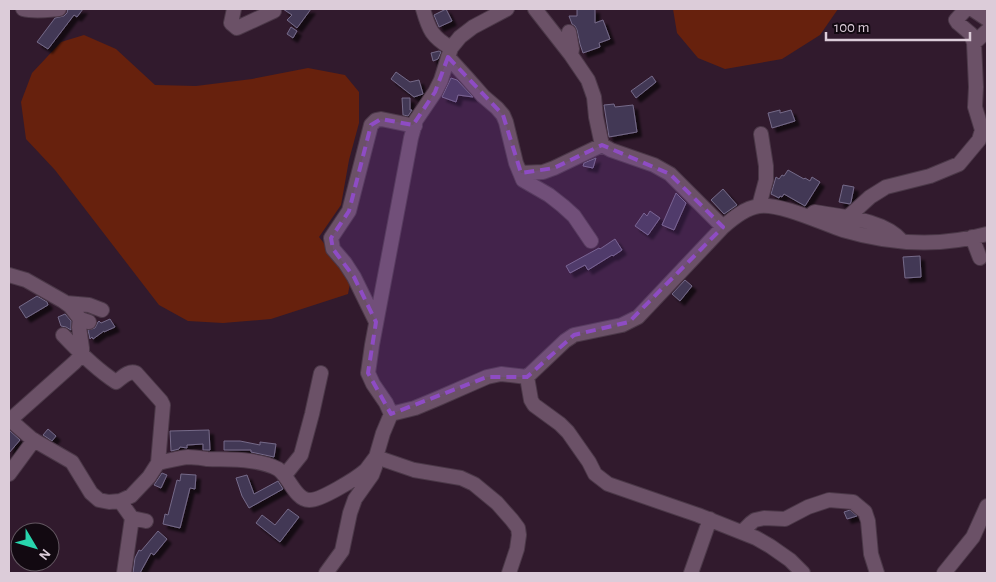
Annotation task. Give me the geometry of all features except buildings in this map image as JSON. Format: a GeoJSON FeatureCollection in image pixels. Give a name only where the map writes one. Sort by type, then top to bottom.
{"type":"FeatureCollection","features":[{"type":"Feature","properties":{"kind":"street"},"geometry":{"type":"LineString","coordinates":[[23,9],[37,11],[59,9]]}},
{"type":"Feature","properties":{"kind":"street"},"geometry":{"type":"LineString","coordinates":[[234,9],[231,22],[237,28],[274,12]]}},
{"type":"Feature","properties":{"kind":"street"},"geometry":{"type":"LineString","coordinates":[[423,9],[428,26],[434,36],[468,79],[503,116],[516,163],[523,180],[549,195],[563,206],[574,216],[591,241]]}},
{"type":"Feature","properties":{"kind":"street"},"geometry":{"type":"LineString","coordinates":[[326,573],[342,551],[355,499],[372,475],[383,433],[391,414],[368,373],[376,322],[416,120],[435,92],[441,80],[449,53],[460,37],[473,27],[508,9]]}},
{"type":"Feature","properties":{"kind":"street"},"geometry":{"type":"LineString","coordinates":[[535,9],[588,80],[594,97],[602,145],[654,165],[670,174],[723,227]]}},
{"type":"Feature","properties":{"kind":"street"},"geometry":{"type":"LineString","coordinates":[[847,218],[870,197],[886,187],[930,176],[959,164],[979,140],[982,130],[975,107],[974,43],[970,34],[956,20],[966,9]]}},
{"type":"Feature","properties":{"kind":"street"},"geometry":{"type":"LineString","coordinates":[[972,9],[987,19]]}},
{"type":"Feature","properties":{"kind":"street"},"geometry":{"type":"LineString","coordinates":[[974,43],[987,31]]}},
{"type":"Feature","properties":{"kind":"street"},"geometry":{"type":"LineString","coordinates":[[569,32],[572,49],[571,56]]}},
{"type":"Feature","properties":{"kind":"street"},"geometry":{"type":"LineString","coordinates":[[376,322],[354,277],[333,250],[331,238],[349,211],[371,125],[376,120],[381,119],[415,126]]}},
{"type":"Feature","properties":{"kind":"street"},"geometry":{"type":"LineString","coordinates":[[759,206],[766,180],[766,166],[761,134]]}},
{"type":"Feature","properties":{"kind":"street"},"geometry":{"type":"LineString","coordinates":[[520,173],[543,172],[602,145]]}},
{"type":"Feature","properties":{"kind":"street"},"geometry":{"type":"LineString","coordinates":[[527,377],[565,341],[574,335],[622,325],[638,317],[723,227],[747,209],[771,206],[792,211],[845,230],[902,241],[934,243],[987,234]]}},
{"type":"Feature","properties":{"kind":"street"},"geometry":{"type":"LineString","coordinates":[[802,215],[815,212],[876,224],[887,229],[902,241]]}},
{"type":"Feature","properties":{"kind":"street"},"geometry":{"type":"LineString","coordinates":[[972,237],[980,258]]}},
{"type":"Feature","properties":{"kind":"street"},"geometry":{"type":"LineString","coordinates":[[9,275],[30,288],[66,303],[89,305],[102,310]]}},
{"type":"Feature","properties":{"kind":"street"},"geometry":{"type":"LineString","coordinates":[[63,335],[82,354],[116,382],[130,372],[136,373],[162,401],[158,463],[150,477],[139,489],[131,496],[120,501],[109,502],[99,500],[91,494],[72,462],[34,440],[10,420],[82,354],[80,327],[85,321],[66,303]]}},
{"type":"Feature","properties":{"kind":"street"},"geometry":{"type":"LineString","coordinates":[[285,475],[301,454],[322,373]]}},
{"type":"Feature","properties":{"kind":"street"},"geometry":{"type":"LineString","coordinates":[[391,414],[415,408],[487,377],[501,374],[527,377]]}},
{"type":"Feature","properties":{"kind":"street"},"geometry":{"type":"LineString","coordinates":[[527,377],[531,400],[534,405],[568,432],[595,474],[608,484],[742,532],[770,546],[804,573]]}},
{"type":"Feature","properties":{"kind":"street"},"geometry":{"type":"LineString","coordinates":[[9,474],[34,440]]}},
{"type":"Feature","properties":{"kind":"street"},"geometry":{"type":"LineString","coordinates":[[158,463],[188,457],[248,461],[269,466],[285,475],[302,498],[311,500],[324,496],[365,470],[376,457]]}},
{"type":"Feature","properties":{"kind":"street"},"geometry":{"type":"LineString","coordinates":[[376,457],[414,470],[460,478],[474,484],[497,503],[518,528],[517,549],[509,573]]}},
{"type":"Feature","properties":{"kind":"street"},"geometry":{"type":"LineString","coordinates":[[742,532],[755,520],[785,518],[829,500],[853,502],[865,512],[868,522],[871,554],[877,573]]}},
{"type":"Feature","properties":{"kind":"street"},"geometry":{"type":"LineString","coordinates":[[120,501],[139,520],[124,573]]}},
{"type":"Feature","properties":{"kind":"street"},"geometry":{"type":"LineString","coordinates":[[944,573],[973,537],[987,506]]}},
{"type":"Feature","properties":{"kind":"street"},"geometry":{"type":"LineString","coordinates":[[691,573],[710,519]]}},
{"type":"Feature","properties":{"kind":"highlighted area"},"geometry":{"type":"Polygon","coordinates":[[[448,57],[503,115],[521,173],[554,168],[602,145],[670,174],[723,227],[629,322],[574,335],[527,377],[487,377],[391,414],[368,373],[376,322],[354,277],[333,249],[331,238],[349,211],[371,125],[381,119],[413,125],[435,92],[448,57]]]}},
{"type":"Feature","properties":{"kind":"shaded area"},"geometry":{"type":"Polygon","coordinates":[[[673,9],[838,9],[820,35],[782,59],[725,69],[698,58],[677,33],[673,9]]]}},
{"type":"Feature","properties":{"kind":"shaded area"},"geometry":{"type":"Polygon","coordinates":[[[84,35],[116,49],[155,85],[196,86],[252,79],[308,68],[345,75],[359,92],[359,123],[349,160],[341,205],[319,237],[351,278],[348,294],[271,319],[223,323],[188,321],[159,305],[55,170],[26,139],[21,102],[32,73],[61,42],[84,35]]]}}]}
